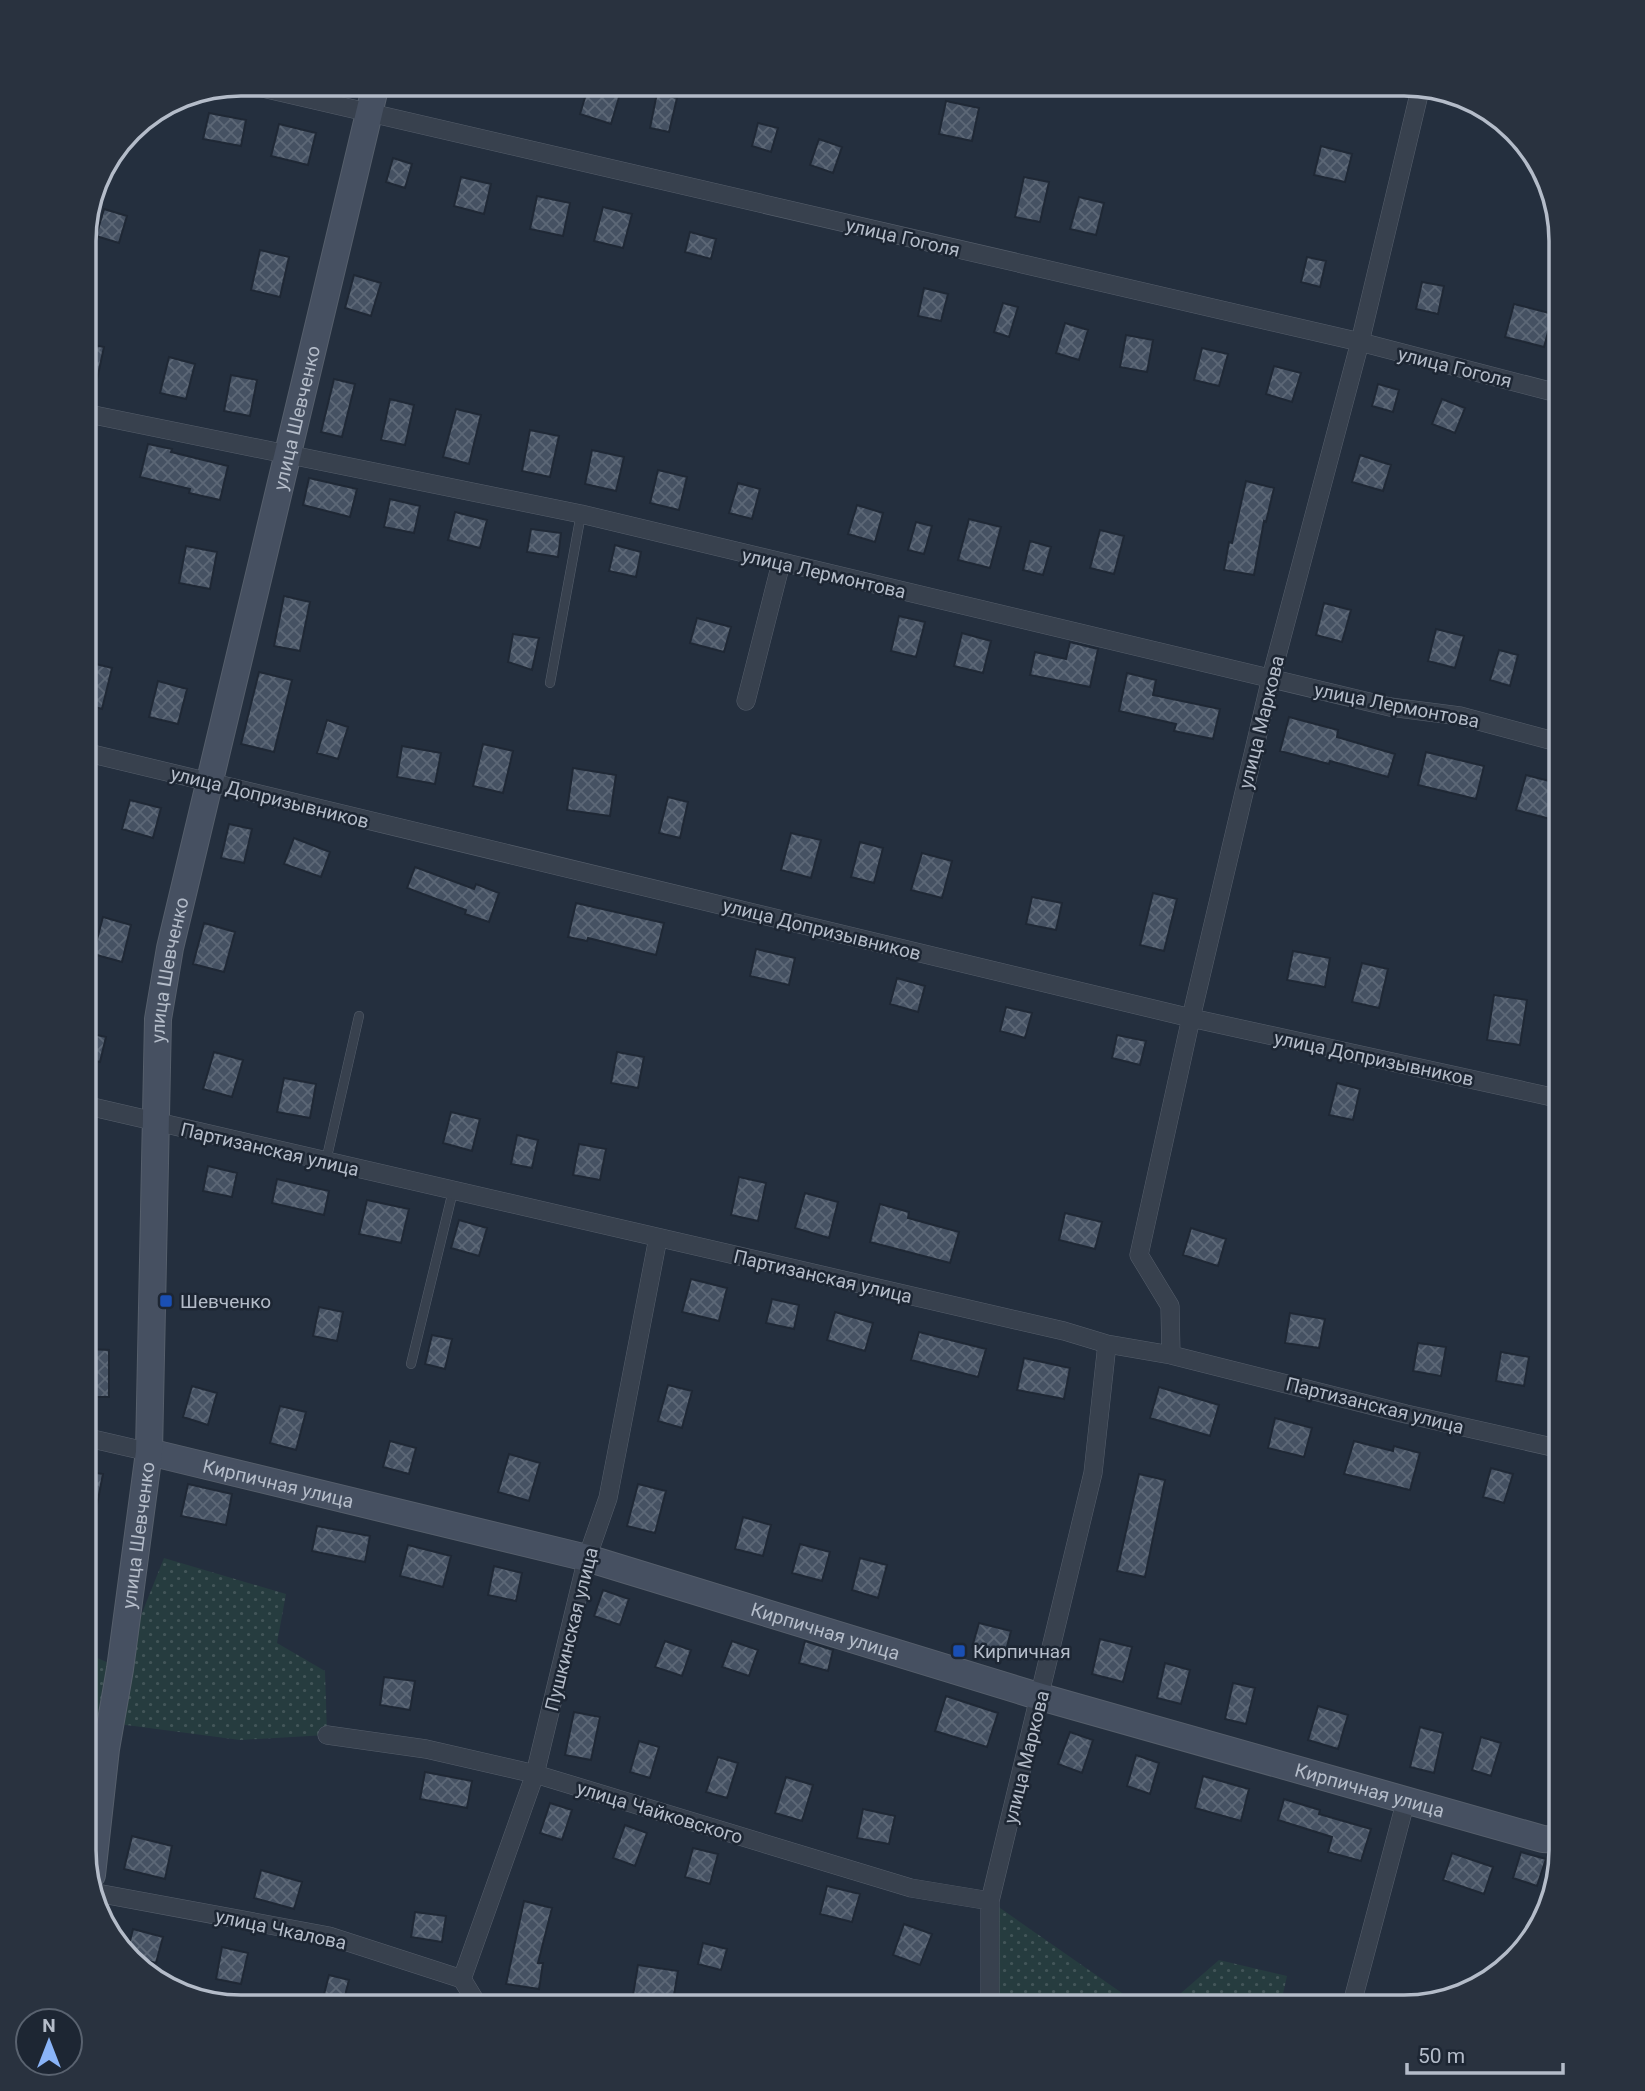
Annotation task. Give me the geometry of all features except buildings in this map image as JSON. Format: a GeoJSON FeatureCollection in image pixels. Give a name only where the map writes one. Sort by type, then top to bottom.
{"type":"FeatureCollection","features":[{"type":"Feature","properties":{"kind":"street","name":"улица Гоголя"},"geometry":{"type":"LineString","coordinates":[[297,96],[1360,342],[1549,391]]}},
{"type":"Feature","properties":{"kind":"street","name":"улица Шевченко"},"geometry":{"type":"LineString","coordinates":[[96,1839],[106,1749],[120,1669],[149,1452],[158,1019],[170,948],[373,96]]}},
{"type":"Feature","properties":{"kind":"street","name":"улица Маркова"},"geometry":{"type":"LineString","coordinates":[[1171,1355],[1170,1306],[1139,1255],[1270,678],[1360,342],[1418,97]]}},
{"type":"Feature","properties":{"kind":"street","name":"улица Лермонтова"},"geometry":{"type":"LineString","coordinates":[[97,415],[581,514],[1390,708],[1460,716],[1549,740]]}},
{"type":"Feature","properties":{"kind":"street"},"geometry":{"type":"LineString","coordinates":[[746,701],[781,564]]}},
{"type":"Feature","properties":{"kind":"street","name":"улица Допризывников"},"geometry":{"type":"LineString","coordinates":[[97,755],[1191,1018],[1549,1095]]}},
{"type":"Feature","properties":{"kind":"street","name":"Партизанская улица"},"geometry":{"type":"LineString","coordinates":[[96,1108],[1107,1344],[1171,1355],[1406,1414],[1549,1446]]}},
{"type":"Feature","properties":{"kind":"street","name":"Пушкинская улица"},"geometry":{"type":"LineString","coordinates":[[462,1979],[535,1774],[587,1558],[608,1498],[658,1238]]}},
{"type":"Feature","properties":{"kind":"street","name":"улица Маркова"},"geometry":{"type":"LineString","coordinates":[[990,1995],[990,1901],[1093,1473],[1107,1344]]}},
{"type":"Feature","properties":{"kind":"street","name":"Кирпичная улица"},"geometry":{"type":"LineString","coordinates":[[96,1440],[587,1558],[1041,1697],[1549,1839]]}},
{"type":"Feature","properties":{"kind":"street","name":"улица Чайковского"},"geometry":{"type":"LineString","coordinates":[[327,1735],[426,1749],[535,1774],[911,1888],[990,1901]]}},
{"type":"Feature","properties":{"kind":"street"},"geometry":{"type":"LineString","coordinates":[[96,1737],[106,1749]]}},
{"type":"Feature","properties":{"kind":"street"},"geometry":{"type":"LineString","coordinates":[[1354,1995],[1406,1800]]}},
{"type":"Feature","properties":{"kind":"street","name":"улица Чкалова"},"geometry":{"type":"LineString","coordinates":[[104,1894],[329,1936],[462,1979]]}},
{"type":"Feature","properties":{"kind":"street"},"geometry":{"type":"LineString","coordinates":[[462,1979],[472,1995]]}},
{"type":"Feature","properties":{"kind":"lane"},"geometry":{"type":"LineString","coordinates":[[550,682],[581,514]]}},
{"type":"Feature","properties":{"kind":"lane"},"geometry":{"type":"LineString","coordinates":[[326,1162],[359,1016]]}},
{"type":"Feature","properties":{"kind":"lane"},"geometry":{"type":"LineString","coordinates":[[411,1364],[453,1191]]}},
{"type":"Feature","properties":{"kind":"green space"},"geometry":{"type":"Polygon","coordinates":[[[164,1558],[286,1594],[277,1643],[325,1671],[327,1735],[240,1740],[111,1723],[106,1749],[96,1737],[96,1657],[120,1668],[164,1558]]]}},
{"type":"Feature","properties":{"kind":"green space"},"geometry":{"type":"Polygon","coordinates":[[[990,1901],[1125,1995],[990,1995],[990,1901]]]}},
{"type":"Feature","properties":{"kind":"green space"},"geometry":{"type":"Polygon","coordinates":[[[1219,1960],[1287,1976],[1283,1995],[1179,1995],[1219,1960]]]}},
{"type":"Feature","properties":{"kind":"place","name":"Шевченко"},"geometry":{"type":"Point","coordinates":[166,1301]}},
{"type":"Feature","properties":{"kind":"place","name":"Кирпичная"},"geometry":{"type":"Point","coordinates":[959,1651]}}]}
